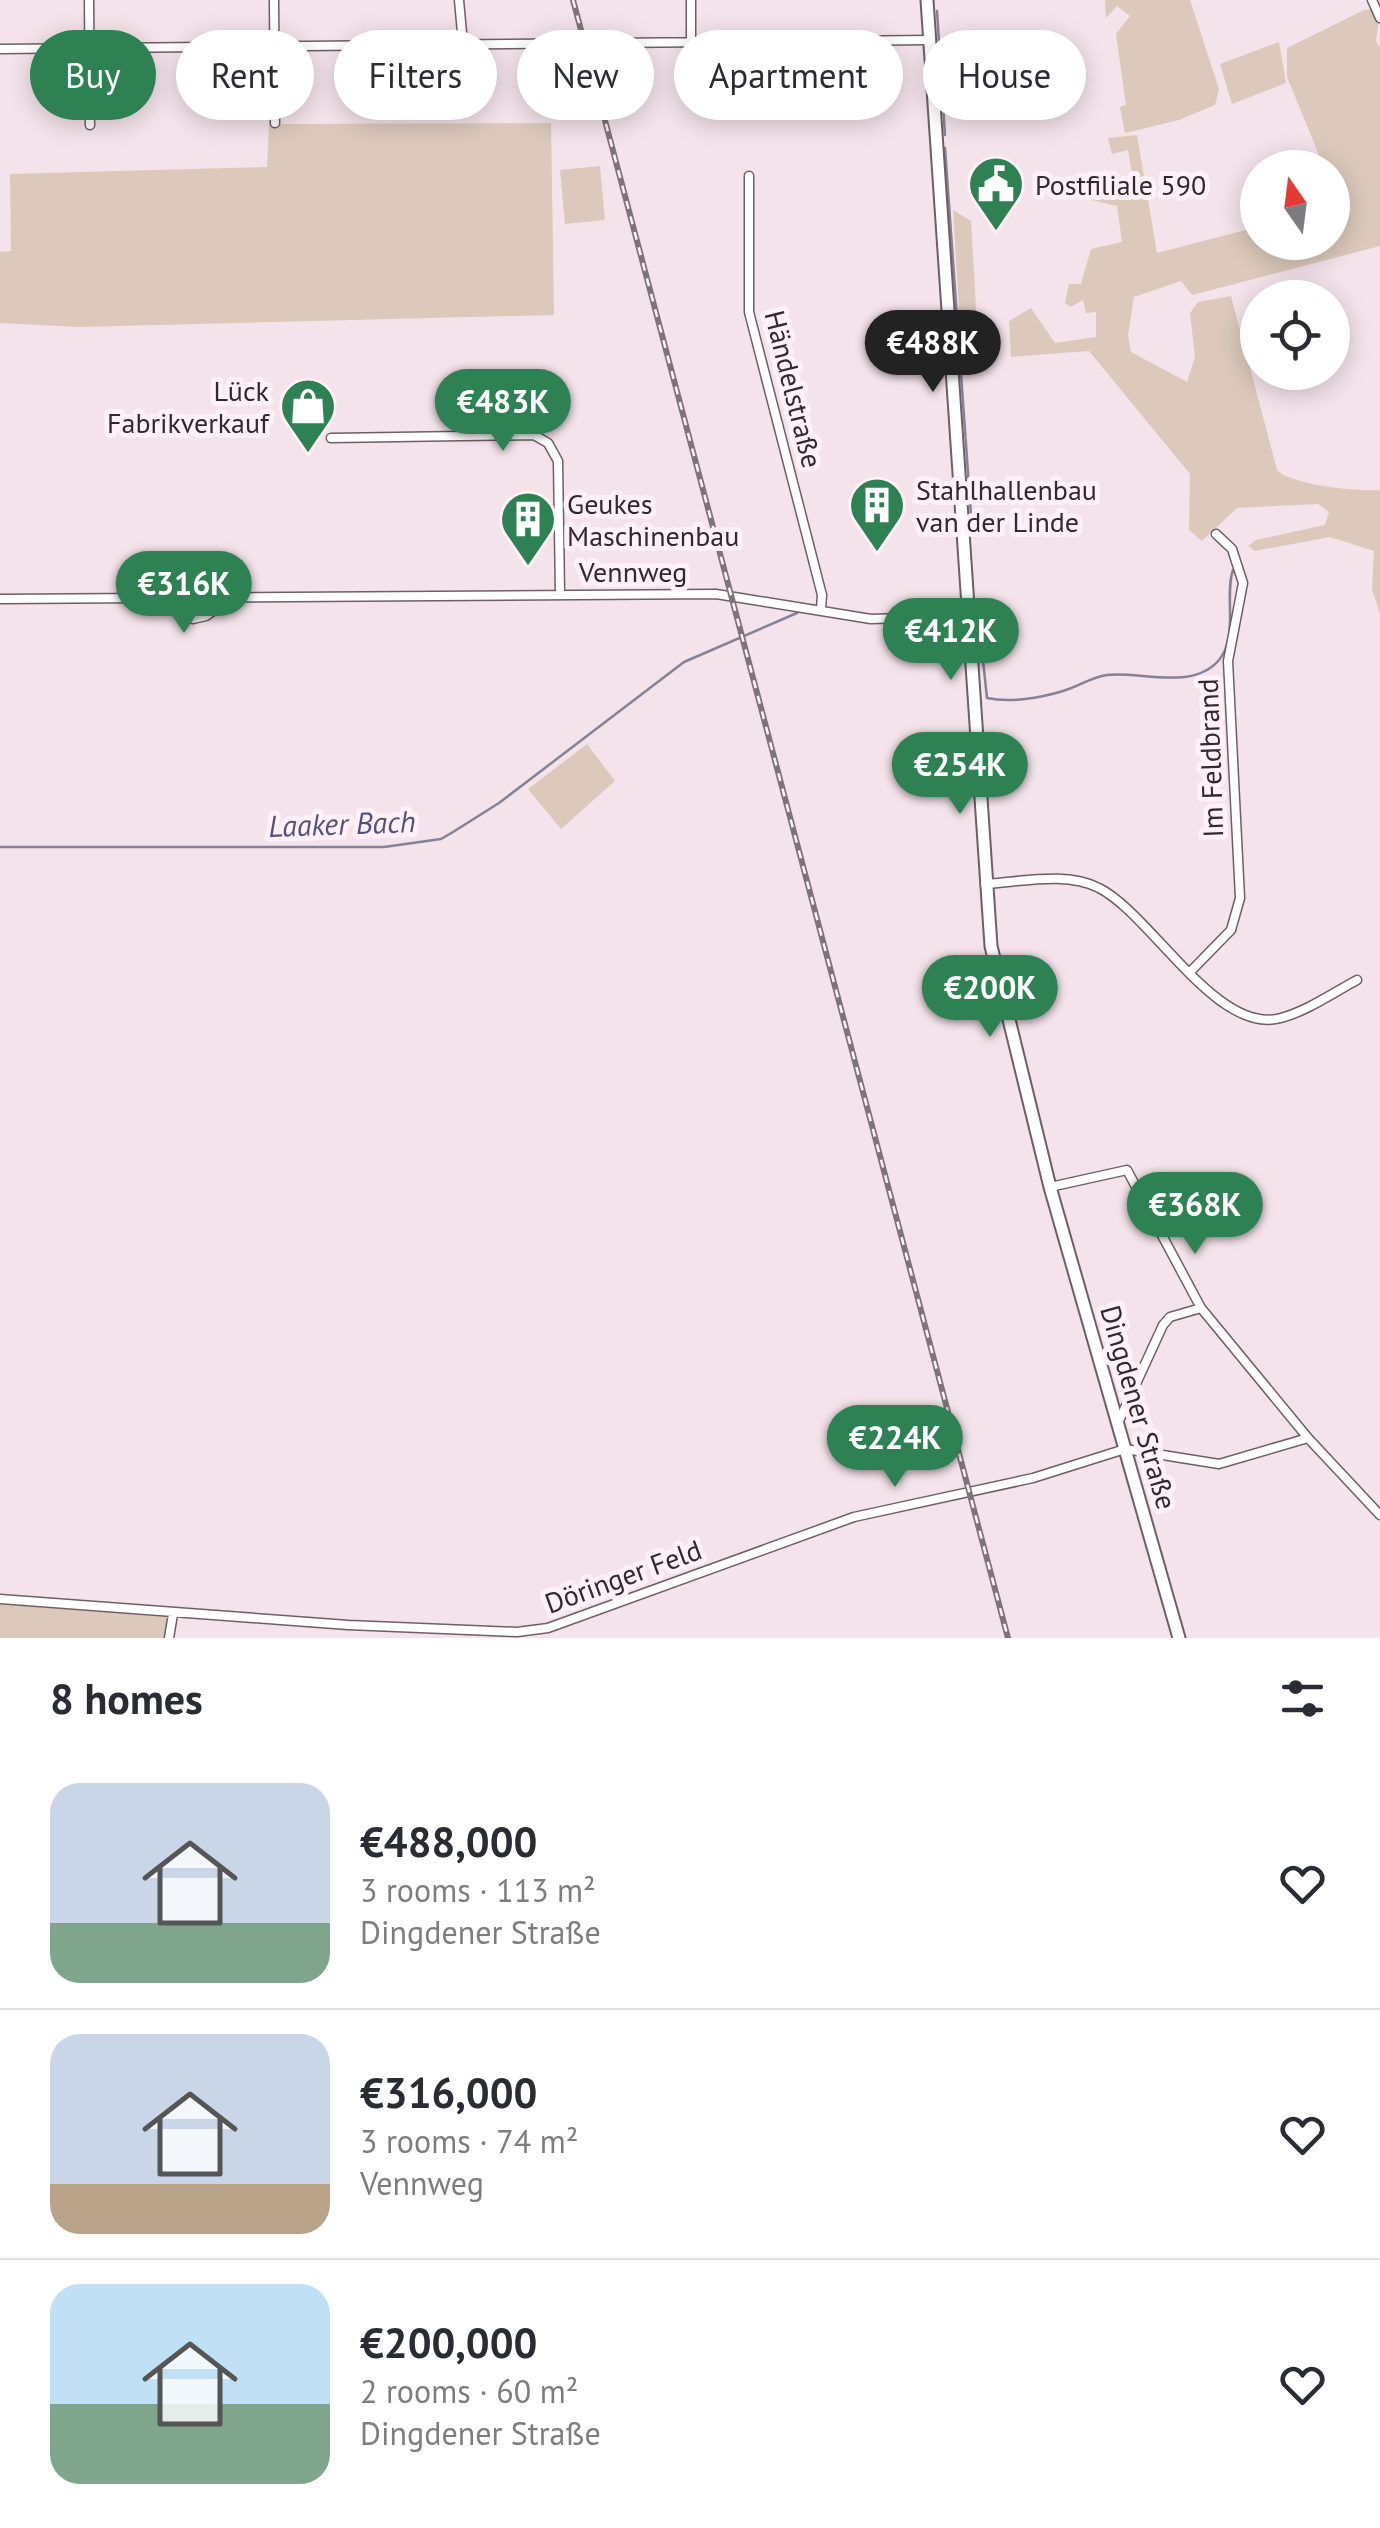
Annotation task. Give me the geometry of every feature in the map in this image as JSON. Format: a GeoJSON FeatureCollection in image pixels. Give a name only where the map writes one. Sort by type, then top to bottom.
{"type":"FeatureCollection","features":[{"type":"Feature","properties":{"kind":"main road","name":"Dingdener Straße"},"geometry":{"type":"LineString","coordinates":[[928,0],[930,30]]}},
{"type":"Feature","properties":{"kind":"main road","name":"Dingdener Straße"},"geometry":{"type":"LineString","coordinates":[[935,120],[985,884],[1002,1000],[1050,1186],[1179,1638]]}},
{"type":"Feature","properties":{"kind":"street"},"geometry":{"type":"LineString","coordinates":[[88,0],[89,30]]}},
{"type":"Feature","properties":{"kind":"street"},"geometry":{"type":"LineString","coordinates":[[274,0],[274,30]]}},
{"type":"Feature","properties":{"kind":"street"},"geometry":{"type":"LineString","coordinates":[[459,0],[462,30]]}},
{"type":"Feature","properties":{"kind":"street"},"geometry":{"type":"LineString","coordinates":[[691,0],[691,30]]}},
{"type":"Feature","properties":{"kind":"street"},"geometry":{"type":"LineString","coordinates":[[1372,0],[1380,18]]}},
{"type":"Feature","properties":{"kind":"street"},"geometry":{"type":"LineString","coordinates":[[497,43],[674,40]]}},
{"type":"Feature","properties":{"kind":"street"},"geometry":{"type":"LineString","coordinates":[[0,48],[30,48]]}},
{"type":"Feature","properties":{"kind":"street"},"geometry":{"type":"LineString","coordinates":[[90,120],[90,126]]}},
{"type":"Feature","properties":{"kind":"street","name":"Händelstraße"},"geometry":{"type":"LineString","coordinates":[[749,176],[749,312],[817,576],[821,610]]}},
{"type":"Feature","properties":{"kind":"street"},"geometry":{"type":"LineString","coordinates":[[331,438],[534,435],[548,443],[558,461],[560,594]]}},
{"type":"Feature","properties":{"kind":"street","name":"Im Feldbrand"},"geometry":{"type":"LineString","coordinates":[[1190,972],[1231,930],[1240,898],[1228,661],[1243,583],[1232,549],[1216,534]]}},
{"type":"Feature","properties":{"kind":"street","name":"Vennweg"},"geometry":{"type":"LineString","coordinates":[[0,599],[731,594],[891,620],[967,616]]}},
{"type":"Feature","properties":{"kind":"street","name":"Vennweg"},"geometry":{"type":"LineString","coordinates":[[194,598],[186,613],[200,619],[220,603],[236,598]]}},
{"type":"Feature","properties":{"kind":"street"},"geometry":{"type":"LineString","coordinates":[[985,884],[1066,880],[1096,886],[1118,900],[1190,972],[1236,1011],[1278,1019],[1357,980]]}},
{"type":"Feature","properties":{"kind":"street"},"geometry":{"type":"LineString","coordinates":[[1050,1186],[1127,1170],[1201,1308],[1308,1438],[1380,1516]]}},
{"type":"Feature","properties":{"kind":"street"},"geometry":{"type":"LineString","coordinates":[[1118,1424],[1164,1326],[1170,1318],[1201,1308]]}},
{"type":"Feature","properties":{"kind":"street"},"geometry":{"type":"LineString","coordinates":[[1125,1449],[1220,1464],[1308,1438]]}},
{"type":"Feature","properties":{"kind":"street","name":"Döringer Feld"},"geometry":{"type":"LineString","coordinates":[[0,1600],[174,1614],[517,1632],[548,1628],[854,1518],[1033,1478],[1125,1449]]}},
{"type":"Feature","properties":{"kind":"street"},"geometry":{"type":"LineString","coordinates":[[169,1638],[174,1614]]}},
{"type":"Feature","properties":{"kind":"shaded area"},"geometry":{"type":"Polygon","coordinates":[[[1105,0],[1190,0],[1219,89],[1215,105],[1179,120],[1125,133],[1120,107],[1126,105],[1116,34],[1130,16],[1117,6],[1106,18],[1105,0]]]}},
{"type":"Feature","properties":{"kind":"shaded area"},"geometry":{"type":"Polygon","coordinates":[[[1380,9],[1376,41],[1380,47],[1380,246],[1350,254],[1350,150],[1317,150],[1287,77],[1287,48],[1364,10],[1380,9]]]}},
{"type":"Feature","properties":{"kind":"shaded area"},"geometry":{"type":"Polygon","coordinates":[[[1279,42],[1286,83],[1232,104],[1220,64],[1279,42]]]}},
{"type":"Feature","properties":{"kind":"shaded area"},"geometry":{"type":"Polygon","coordinates":[[[551,123],[554,315],[80,327],[0,323],[0,252],[11,251],[10,174],[267,167],[269,124],[551,123]]]}},
{"type":"Feature","properties":{"kind":"shaded area"},"geometry":{"type":"Polygon","coordinates":[[[1137,135],[1157,253],[1240,231],[1240,260],[1326,260],[1192,295],[1181,281],[1134,297],[1128,335],[1131,352],[1187,382],[1195,357],[1190,313],[1198,302],[1231,296],[1240,330],[1240,390],[1256,390],[1277,470],[1310,483],[1380,490],[1380,614],[1372,589],[1374,551],[1330,537],[1255,551],[1248,546],[1256,540],[1325,525],[1329,512],[1318,504],[1237,508],[1202,541],[1189,530],[1190,474],[1089,351],[1011,357],[1009,321],[1031,308],[1055,343],[1096,337],[1096,312],[1086,313],[1083,300],[1071,307],[1065,303],[1069,284],[1081,284],[1091,249],[1122,242],[1117,206],[1092,200],[1090,195],[1097,183],[1134,186],[1128,150],[1112,154],[1108,138],[1137,135]]]}},
{"type":"Feature","properties":{"kind":"shaded area"},"geometry":{"type":"Polygon","coordinates":[[[600,166],[605,220],[565,224],[560,170],[600,166]]]}},
{"type":"Feature","properties":{"kind":"shaded area"},"geometry":{"type":"Polygon","coordinates":[[[953,210],[971,221],[977,324],[960,328],[953,210]]]}},
{"type":"Feature","properties":{"kind":"shaded area"},"geometry":{"type":"Polygon","coordinates":[[[587,744],[615,781],[561,829],[528,789],[587,744]]]}},
{"type":"Feature","properties":{"kind":"shaded area"},"geometry":{"type":"Polygon","coordinates":[[[0,1604],[169,1617],[164,1638],[0,1638],[0,1604]]]}},
{"type":"Feature","properties":{"kind":"waterway","name":"Laaker Bach"},"geometry":{"type":"LineString","coordinates":[[937,11],[945,135]]}},
{"type":"Feature","properties":{"kind":"waterway","name":"Laaker Bach"},"geometry":{"type":"LineString","coordinates":[[945,148],[972,529]]}},
{"type":"Feature","properties":{"kind":"waterway"},"geometry":{"type":"LineString","coordinates":[[982,651],[987,698],[1045,696],[1107,675],[1195,675],[1219,660],[1225,650],[1233,570]]}},
{"type":"Feature","properties":{"kind":"waterway","name":"Laaker Bach"},"geometry":{"type":"LineString","coordinates":[[0,847],[384,847],[441,839],[499,803],[684,662],[797,613]]}},
{"type":"Feature","properties":{"kind":"railway"},"geometry":{"type":"LineString","coordinates":[[573,0],[1008,1638]]}},
{"type":"Feature","properties":{"kind":"place","name":"Postfiliale 590"},"geometry":{"type":"Point","coordinates":[996,233]}},
{"type":"Feature","properties":{"kind":"place","name":"Lück Fabrikverkauf"},"geometry":{"type":"Point","coordinates":[308,455]}},
{"type":"Feature","properties":{"kind":"place","name":"Stahlhallenbau van der Linde"},"geometry":{"type":"Point","coordinates":[877,554]}},
{"type":"Feature","properties":{"kind":"place","name":"Geukes Maschinenbau"},"geometry":{"type":"Point","coordinates":[528,568]}}]}
